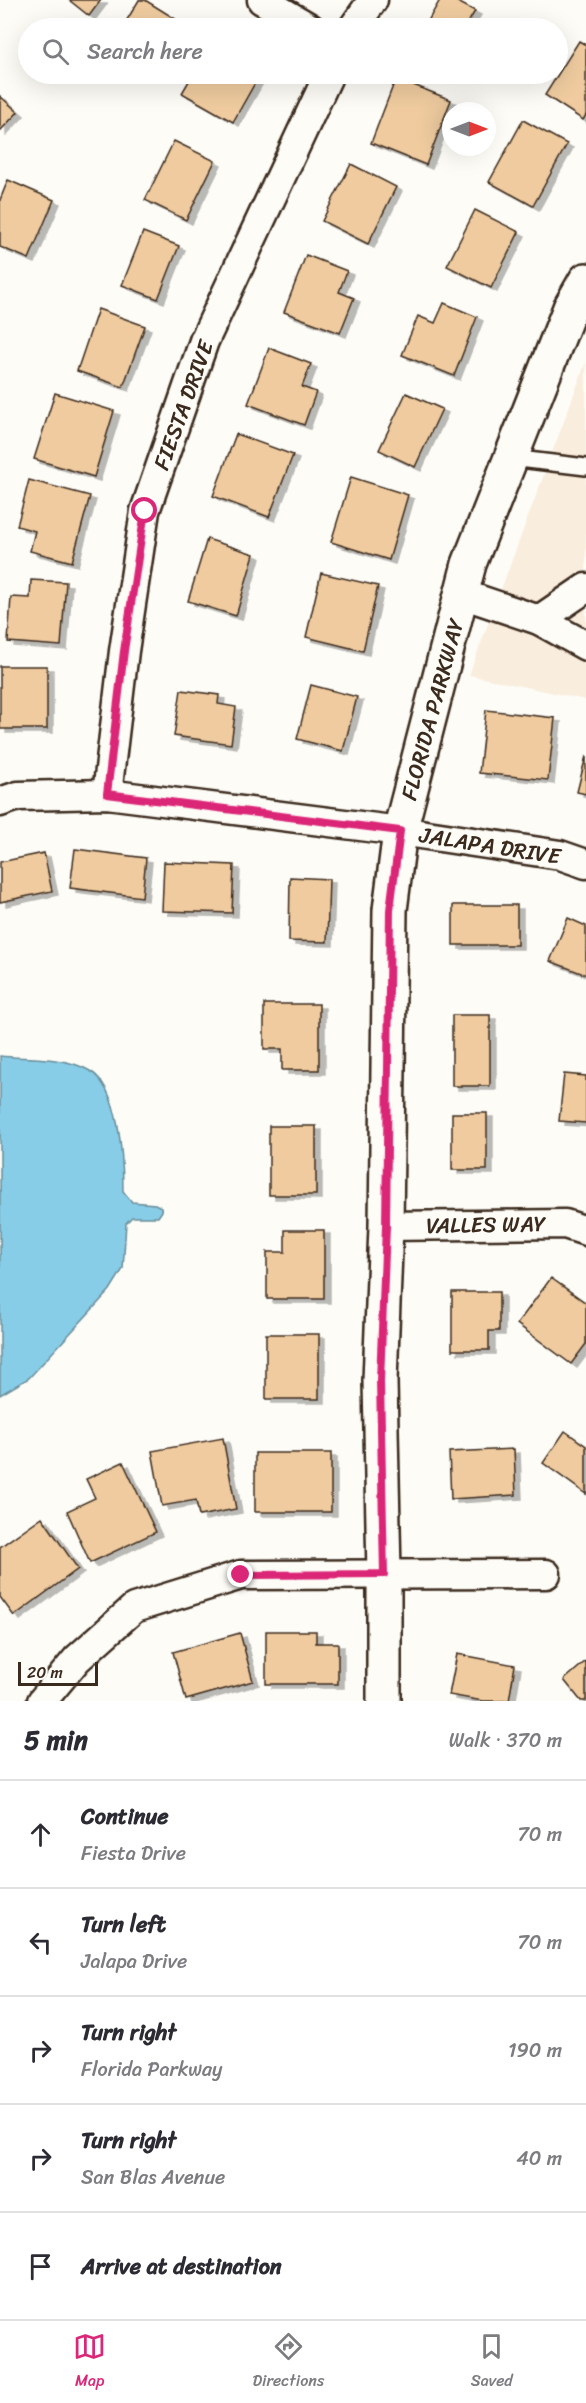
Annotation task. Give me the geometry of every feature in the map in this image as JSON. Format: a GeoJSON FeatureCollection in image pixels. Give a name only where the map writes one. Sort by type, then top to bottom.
{"type":"FeatureCollection","features":[{"type":"Feature","properties":{"kind":"street"},"geometry":{"type":"LineString","coordinates":[[262,0],[293,18]]}},
{"type":"Feature","properties":{"kind":"street"},"geometry":{"type":"LineString","coordinates":[[361,18],[373,0]]}},
{"type":"Feature","properties":{"kind":"street","name":"FIESTA DRIVE"},"geometry":{"type":"LineString","coordinates":[[107,794],[124,651],[145,511],[204,341],[323,84]]}},
{"type":"Feature","properties":{"kind":"street","name":"FLORIDA PARKWAY"},"geometry":{"type":"LineString","coordinates":[[384,1701],[380,1381],[386,1226],[390,910],[400,831],[469,564],[570,308],[586,280]]}},
{"type":"Feature","properties":{"kind":"street"},"geometry":{"type":"LineString","coordinates":[[539,621],[586,588]]}},
{"type":"Feature","properties":{"kind":"street"},"geometry":{"type":"LineString","coordinates":[[462,594],[539,621],[586,646]]}},
{"type":"Feature","properties":{"kind":"street","name":"JALAPA DRIVE"},"geometry":{"type":"LineString","coordinates":[[0,802],[18,796],[107,794],[400,831],[560,855],[586,864]]}},
{"type":"Feature","properties":{"kind":"street","name":"VALLES WAY"},"geometry":{"type":"LineString","coordinates":[[386,1226],[565,1224],[586,1231]]}},
{"type":"Feature","properties":{"kind":"street"},"geometry":{"type":"LineString","coordinates":[[42,1701],[77,1659],[134,1608],[241,1575],[546,1574]]}},
{"type":"Feature","properties":{"kind":"lane"},"geometry":{"type":"LineString","coordinates":[[511,458],[586,467]]}},
{"type":"Feature","properties":{"kind":"shaded area"},"geometry":{"type":"Polygon","coordinates":[[[586,362],[586,700],[469,675],[586,362]]]}},
{"type":"Feature","properties":{"kind":"water"},"geometry":{"type":"Polygon","coordinates":[[[0,1056],[69,1063],[90,1071],[100,1080],[114,1108],[118,1126],[123,1191],[132,1202],[155,1204],[161,1207],[162,1211],[158,1217],[132,1217],[126,1223],[123,1269],[110,1290],[29,1378],[0,1395],[0,1056]]]}},
{"type":"Feature","properties":{"kind":"building"},"geometry":{"type":"Polygon","coordinates":[[[69,0],[101,0],[89,16],[69,0]]]}},
{"type":"Feature","properties":{"kind":"building"},"geometry":{"type":"Polygon","coordinates":[[[139,0],[145,0],[174,18],[128,18],[139,0]]]}},
{"type":"Feature","properties":{"kind":"building"},"geometry":{"type":"Polygon","coordinates":[[[440,0],[454,0],[475,11],[471,18],[430,18],[440,0]]]}},
{"type":"Feature","properties":{"kind":"building"},"geometry":{"type":"Polygon","coordinates":[[[579,41],[586,45],[586,115],[583,120],[545,95],[552,84],[568,84],[568,58],[579,41]]]}},
{"type":"Feature","properties":{"kind":"building"},"geometry":{"type":"Polygon","coordinates":[[[187,84],[254,84],[233,122],[182,93],[187,84]]]}},
{"type":"Feature","properties":{"kind":"building"},"geometry":{"type":"Polygon","coordinates":[[[394,84],[411,84],[451,100],[442,102],[442,123],[426,165],[371,143],[394,84]]]}},
{"type":"Feature","properties":{"kind":"building"},"geometry":{"type":"Polygon","coordinates":[[[0,96],[18,112],[0,131],[0,96]]]}},
{"type":"Feature","properties":{"kind":"building"},"geometry":{"type":"Polygon","coordinates":[[[523,120],[567,144],[533,206],[489,182],[523,120]]]}},
{"type":"Feature","properties":{"kind":"building"},"geometry":{"type":"Polygon","coordinates":[[[174,141],[215,161],[186,220],[145,200],[174,141]]]}},
{"type":"Feature","properties":{"kind":"building"},"geometry":{"type":"Polygon","coordinates":[[[351,164],[396,187],[368,244],[322,221],[351,164]]]}},
{"type":"Feature","properties":{"kind":"building"},"geometry":{"type":"Polygon","coordinates":[[[8,180],[54,200],[29,259],[0,247],[0,200],[8,180]]]}},
{"type":"Feature","properties":{"kind":"building"},"geometry":{"type":"Polygon","coordinates":[[[475,210],[519,232],[491,288],[447,266],[475,210]]]}},
{"type":"Feature","properties":{"kind":"building"},"geometry":{"type":"Polygon","coordinates":[[[143,232],[179,246],[158,299],[122,285],[143,232]]]}},
{"type":"Feature","properties":{"kind":"building"},"geometry":{"type":"Polygon","coordinates":[[[306,255],[347,271],[339,292],[354,298],[340,333],[284,312],[306,255]]]}},
{"type":"Feature","properties":{"kind":"building"},"geometry":{"type":"Polygon","coordinates":[[[444,303],[477,317],[454,376],[402,355],[418,316],[435,323],[444,303]]]}},
{"type":"Feature","properties":{"kind":"building"},"geometry":{"type":"Polygon","coordinates":[[[98,309],[145,326],[123,387],[77,371],[98,309]]]}},
{"type":"Feature","properties":{"kind":"building"},"geometry":{"type":"Polygon","coordinates":[[[269,348],[311,364],[302,387],[316,392],[304,425],[248,404],[269,348]]]}},
{"type":"Feature","properties":{"kind":"building"},"geometry":{"type":"Polygon","coordinates":[[[55,393],[114,411],[94,477],[34,459],[55,393]]]}},
{"type":"Feature","properties":{"kind":"building"},"geometry":{"type":"Polygon","coordinates":[[[406,393],[442,409],[415,467],[379,450],[406,393]]]}},
{"type":"Feature","properties":{"kind":"building"},"geometry":{"type":"Polygon","coordinates":[[[236,434],[293,455],[269,517],[213,496],[236,434]]]}},
{"type":"Feature","properties":{"kind":"building"},"geometry":{"type":"Polygon","coordinates":[[[351,477],[408,495],[389,560],[331,542],[351,477]]]}},
{"type":"Feature","properties":{"kind":"building"},"geometry":{"type":"Polygon","coordinates":[[[29,480],[90,496],[72,562],[30,551],[35,531],[17,526],[29,480]]]}},
{"type":"Feature","properties":{"kind":"building"},"geometry":{"type":"Polygon","coordinates":[[[207,539],[254,554],[236,616],[188,601],[207,539]]]}},
{"type":"Feature","properties":{"kind":"building"},"geometry":{"type":"Polygon","coordinates":[[[321,573],[378,586],[363,651],[306,637],[321,573]]]}},
{"type":"Feature","properties":{"kind":"building"},"geometry":{"type":"Polygon","coordinates":[[[31,580],[66,582],[61,646],[8,642],[11,597],[30,598],[31,580]]]}},
{"type":"Feature","properties":{"kind":"building"},"geometry":{"type":"Polygon","coordinates":[[[0,666],[47,666],[47,729],[0,729],[0,666]]]}},
{"type":"Feature","properties":{"kind":"building"},"geometry":{"type":"Polygon","coordinates":[[[311,685],[357,697],[343,751],[297,739],[311,685]]]}},
{"type":"Feature","properties":{"kind":"building"},"geometry":{"type":"Polygon","coordinates":[[[181,690],[219,695],[218,704],[236,707],[231,744],[174,736],[181,690]]]}},
{"type":"Feature","properties":{"kind":"building"},"geometry":{"type":"Polygon","coordinates":[[[486,710],[555,718],[548,780],[479,773],[486,710]]]}},
{"type":"Feature","properties":{"kind":"building"},"geometry":{"type":"Polygon","coordinates":[[[586,756],[586,794],[577,792],[586,756]]]}},
{"type":"Feature","properties":{"kind":"building"},"geometry":{"type":"Polygon","coordinates":[[[75,849],[146,858],[142,897],[70,888],[75,849]]]}},
{"type":"Feature","properties":{"kind":"building"},"geometry":{"type":"Polygon","coordinates":[[[44,853],[52,891],[0,902],[0,862],[44,853]]]}},
{"type":"Feature","properties":{"kind":"building"},"geometry":{"type":"Polygon","coordinates":[[[164,862],[234,865],[232,913],[162,911],[164,862]]]}},
{"type":"Feature","properties":{"kind":"building"},"geometry":{"type":"Polygon","coordinates":[[[290,877],[329,879],[327,942],[289,941],[290,877]]]}},
{"type":"Feature","properties":{"kind":"building"},"geometry":{"type":"Polygon","coordinates":[[[453,905],[517,905],[517,945],[453,945],[453,905]]]}},
{"type":"Feature","properties":{"kind":"building"},"geometry":{"type":"Polygon","coordinates":[[[568,918],[586,926],[586,975],[550,961],[568,918]]]}},
{"type":"Feature","properties":{"kind":"building"},"geometry":{"type":"Polygon","coordinates":[[[264,1004],[319,1004],[319,1070],[282,1070],[282,1049],[264,1049],[264,1004]]]}},
{"type":"Feature","properties":{"kind":"building"},"geometry":{"type":"Polygon","coordinates":[[[452,1015],[490,1015],[490,1086],[452,1086],[452,1015]]]}},
{"type":"Feature","properties":{"kind":"building"},"geometry":{"type":"Polygon","coordinates":[[[564,1074],[586,1076],[586,1123],[559,1121],[564,1074]]]}},
{"type":"Feature","properties":{"kind":"building"},"geometry":{"type":"Polygon","coordinates":[[[452,1113],[487,1113],[487,1170],[452,1170],[452,1113]]]}},
{"type":"Feature","properties":{"kind":"building"},"geometry":{"type":"Polygon","coordinates":[[[269,1126],[316,1126],[316,1195],[269,1195],[269,1126]]]}},
{"type":"Feature","properties":{"kind":"building"},"geometry":{"type":"Polygon","coordinates":[[[285,1230],[324,1230],[324,1299],[267,1299],[267,1252],[285,1252],[285,1230]]]}},
{"type":"Feature","properties":{"kind":"building"},"geometry":{"type":"Polygon","coordinates":[[[551,1278],[586,1303],[586,1344],[571,1364],[517,1324],[551,1278]]]}},
{"type":"Feature","properties":{"kind":"building"},"geometry":{"type":"Polygon","coordinates":[[[452,1292],[499,1292],[499,1331],[489,1331],[489,1350],[452,1350],[452,1292]]]}},
{"type":"Feature","properties":{"kind":"building"},"geometry":{"type":"Polygon","coordinates":[[[266,1334],[319,1334],[319,1399],[266,1399],[266,1334]]]}},
{"type":"Feature","properties":{"kind":"building"},"geometry":{"type":"Polygon","coordinates":[[[565,1431],[586,1446],[586,1494],[543,1463],[565,1431]]]}},
{"type":"Feature","properties":{"kind":"building"},"geometry":{"type":"Polygon","coordinates":[[[223,1438],[236,1509],[199,1516],[196,1500],[162,1506],[152,1451],[223,1438]]]}},
{"type":"Feature","properties":{"kind":"building"},"geometry":{"type":"Polygon","coordinates":[[[514,1449],[516,1495],[451,1499],[449,1452],[514,1449]]]}},
{"type":"Feature","properties":{"kind":"building"},"geometry":{"type":"Polygon","coordinates":[[[255,1453],[331,1453],[331,1512],[255,1512],[255,1453]]]}},
{"type":"Feature","properties":{"kind":"building"},"geometry":{"type":"Polygon","coordinates":[[[123,1462],[156,1532],[90,1563],[67,1511],[95,1498],[86,1479],[123,1462]]]}},
{"type":"Feature","properties":{"kind":"building"},"geometry":{"type":"Polygon","coordinates":[[[42,1517],[78,1569],[14,1616],[0,1597],[0,1547],[42,1517]]]}},
{"type":"Feature","properties":{"kind":"building"},"geometry":{"type":"Polygon","coordinates":[[[266,1631],[316,1631],[316,1643],[338,1643],[338,1684],[266,1684],[266,1631]]]}},
{"type":"Feature","properties":{"kind":"building"},"geometry":{"type":"Polygon","coordinates":[[[240,1633],[253,1681],[186,1700],[173,1652],[240,1633]]]}},
{"type":"Feature","properties":{"kind":"building"},"geometry":{"type":"Polygon","coordinates":[[[457,1654],[515,1665],[509,1701],[483,1701],[449,1695],[457,1654]]]}},
{"type":"Feature","properties":{"kind":"building"},"geometry":{"type":"Polygon","coordinates":[[[586,1661],[586,1701],[581,1701],[564,1680],[586,1661]]]}},
{"type":"Feature","properties":{"kind":"route"},"geometry":{"type":"LineString","coordinates":[[145,511],[124,651],[107,794],[400,831],[390,910],[386,1226],[380,1381],[384,1574],[241,1575]]}}]}
